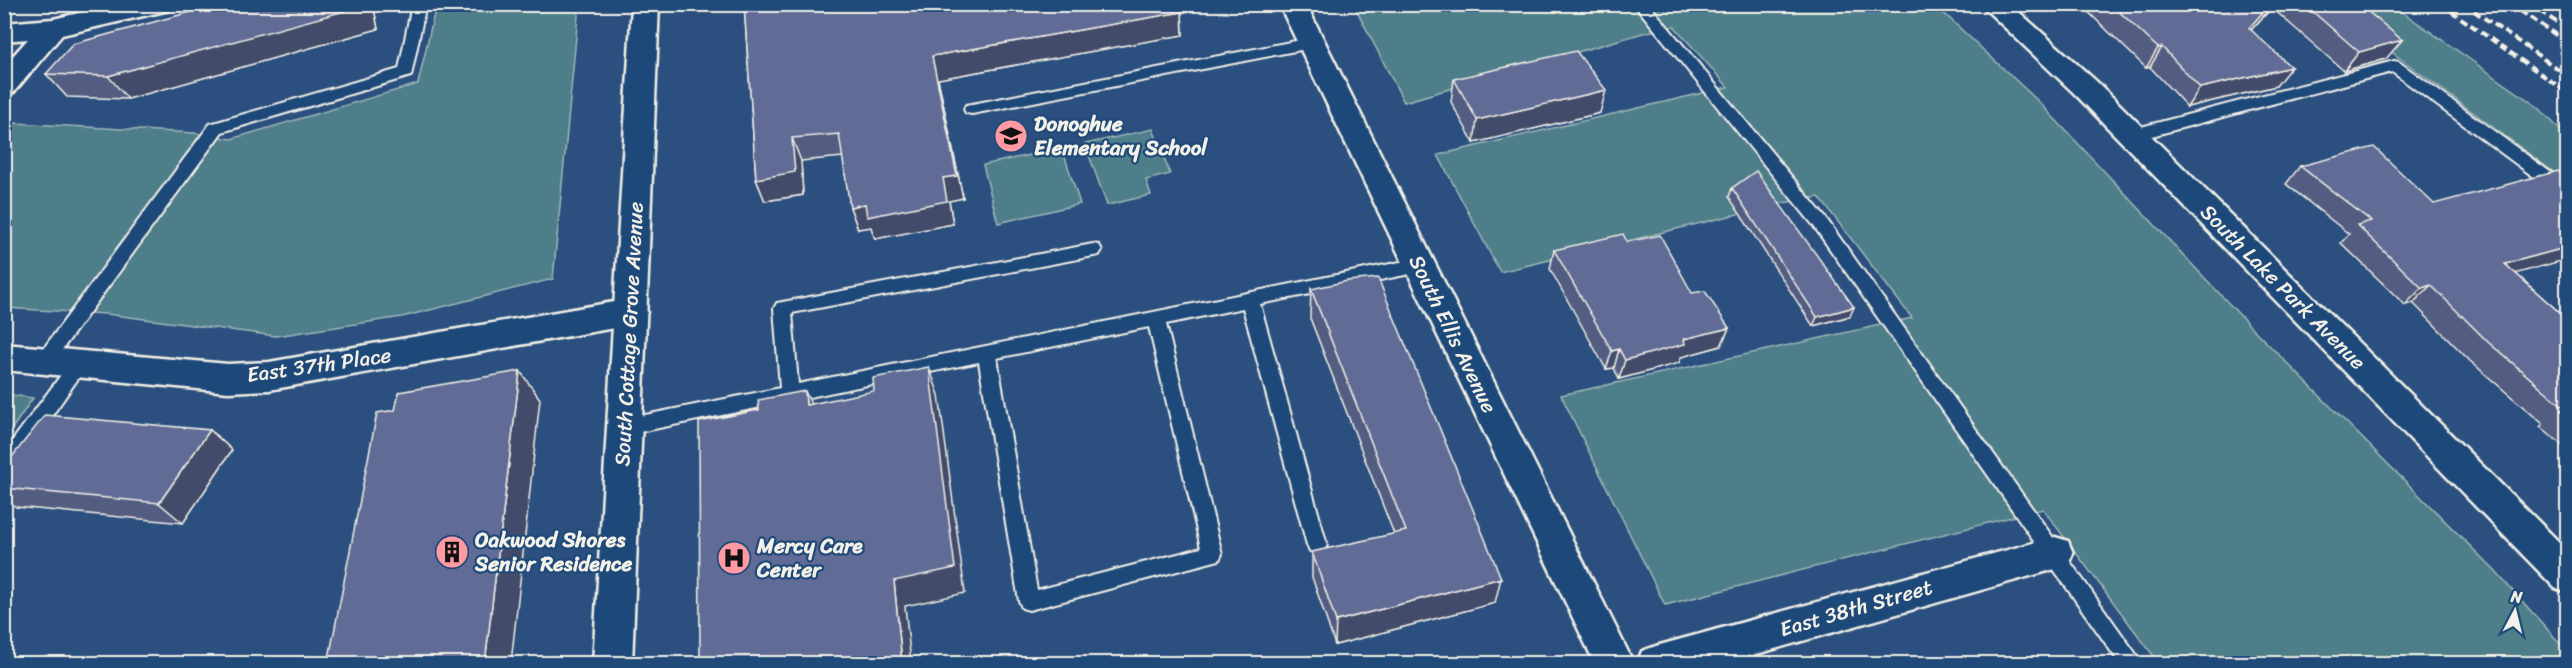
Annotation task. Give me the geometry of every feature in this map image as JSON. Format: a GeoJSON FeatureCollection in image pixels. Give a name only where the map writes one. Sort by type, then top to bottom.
{"type":"FeatureCollection","features":[{"type":"Feature","properties":{"kind":"street"},"geometry":{"type":"LineString","coordinates":[[4,32],[53,28],[159,4]]}},
{"type":"Feature","properties":{"kind":"street","name":"South Cottage Grove Avenue"},"geometry":{"type":"LineString","coordinates":[[612,663],[646,4]]}},
{"type":"Feature","properties":{"kind":"street","name":"South Ellis Avenue"},"geometry":{"type":"LineString","coordinates":[[1292,4],[1615,663]]}},
{"type":"Feature","properties":{"kind":"street","name":"South Lake Park Avenue"},"geometry":{"type":"LineString","coordinates":[[1993,4],[2086,88],[2568,576]]}},
{"type":"Feature","properties":{"kind":"street"},"geometry":{"type":"LineString","coordinates":[[4,85],[53,28]]}},
{"type":"Feature","properties":{"kind":"street","name":"East 37th Place"},"geometry":{"type":"LineString","coordinates":[[4,357],[228,378],[270,376],[630,312]]}},
{"type":"Feature","properties":{"kind":"street","name":"East 38th Street"},"geometry":{"type":"LineString","coordinates":[[1656,663],[2055,553]]}},
{"type":"Feature","properties":{"kind":"lane"},"geometry":{"type":"LineString","coordinates":[[44,361],[216,128],[406,72],[419,4]]}},
{"type":"Feature","properties":{"kind":"lane"},"geometry":{"type":"LineString","coordinates":[[1641,4],[1819,221],[2133,663]]}},
{"type":"Feature","properties":{"kind":"lane"},"geometry":{"type":"LineString","coordinates":[[972,109],[1311,43]]}},
{"type":"Feature","properties":{"kind":"lane"},"geometry":{"type":"LineString","coordinates":[[2133,135],[2394,66],[2568,194]]}},
{"type":"Feature","properties":{"kind":"lane"},"geometry":{"type":"LineString","coordinates":[[790,394],[783,308],[1093,250]]}},
{"type":"Feature","properties":{"kind":"lane"},"geometry":{"type":"LineString","coordinates":[[625,427],[1420,265]]}},
{"type":"Feature","properties":{"kind":"lane"},"geometry":{"type":"LineString","coordinates":[[1250,300],[1317,545]]}},
{"type":"Feature","properties":{"kind":"lane"},"geometry":{"type":"LineString","coordinates":[[987,354],[1029,601],[1212,554],[1156,319]]}},
{"type":"Feature","properties":{"kind":"lane"},"geometry":{"type":"LineString","coordinates":[[4,468],[78,364]]}},
{"type":"Feature","properties":{"kind":"green space"},"geometry":{"type":"Polygon","coordinates":[[[436,5],[579,5],[553,279],[402,317],[276,336],[106,314],[5,308],[5,134],[14,123],[194,133],[231,139],[418,84],[436,5]]]}},
{"type":"Feature","properties":{"kind":"green space"},"geometry":{"type":"Polygon","coordinates":[[[1354,5],[1935,5],[2037,100],[2251,327],[2494,570],[2567,651],[2567,663],[2159,663],[2043,509],[1665,605],[1561,395],[1912,318],[1819,197],[1783,203],[1500,272],[1438,155],[1728,87],[1674,26],[1404,102],[1354,5]]]}},
{"type":"Feature","properties":{"kind":"green space"},"geometry":{"type":"Polygon","coordinates":[[[2328,5],[2392,5],[2538,107],[2567,137],[2567,182],[2328,5]]]}},
{"type":"Feature","properties":{"kind":"green space"},"geometry":{"type":"Polygon","coordinates":[[[1153,129],[1170,174],[1146,180],[1151,195],[1107,205],[1085,144],[1153,129]]]}},
{"type":"Feature","properties":{"kind":"green space"},"geometry":{"type":"Polygon","coordinates":[[[1062,148],[1080,204],[998,223],[983,165],[1062,148]]]}},
{"type":"Feature","properties":{"kind":"green space"},"geometry":{"type":"Polygon","coordinates":[[[4,394],[33,398],[5,439],[4,394]]]}},
{"type":"Feature","properties":{"kind":"building"},"geometry":{"type":"Polygon","coordinates":[[[220,4],[363,4],[363,6],[108,76],[46,74],[73,44],[220,4]]]}},
{"type":"Feature","properties":{"kind":"building"},"geometry":{"type":"Polygon","coordinates":[[[744,4],[1179,4],[1182,12],[932,56],[957,176],[943,178],[947,201],[867,217],[865,204],[850,207],[839,134],[792,138],[795,172],[756,179],[744,4]]]}},
{"type":"Feature","properties":{"kind":"building"},"geometry":{"type":"Polygon","coordinates":[[[2111,4],[2270,4],[2249,28],[2291,67],[2200,88],[2162,47],[2158,48],[2111,4]]]}},
{"type":"Feature","properties":{"kind":"building"},"geometry":{"type":"Polygon","coordinates":[[[2304,4],[2359,4],[2402,40],[2359,52],[2304,4]]]}},
{"type":"Feature","properties":{"kind":"building"},"geometry":{"type":"Polygon","coordinates":[[[1576,51],[1606,90],[1477,120],[1454,79],[1576,51]]]}},
{"type":"Feature","properties":{"kind":"building"},"geometry":{"type":"Polygon","coordinates":[[[2374,147],[2434,204],[2558,171],[2568,178],[2568,247],[2505,264],[2568,320],[2568,415],[2561,410],[2565,408],[2489,343],[2431,285],[2422,288],[2357,225],[2371,221],[2300,166],[2374,147]]]}},
{"type":"Feature","properties":{"kind":"building"},"geometry":{"type":"Polygon","coordinates":[[[1756,171],[1854,307],[1817,317],[1732,188],[1756,171]]]}},
{"type":"Feature","properties":{"kind":"building"},"geometry":{"type":"Polygon","coordinates":[[[1623,234],[1627,242],[1660,235],[1692,293],[1705,291],[1729,328],[1684,339],[1685,344],[1625,360],[1619,349],[1612,351],[1554,250],[1623,234]]]}},
{"type":"Feature","properties":{"kind":"building"},"geometry":{"type":"Polygon","coordinates":[[[1378,278],[1501,578],[1336,621],[1312,552],[1406,531],[1311,289],[1347,281],[1378,278]]]}},
{"type":"Feature","properties":{"kind":"building"},"geometry":{"type":"Polygon","coordinates":[[[929,367],[955,568],[894,581],[902,663],[700,663],[699,422],[759,410],[758,400],[805,391],[806,405],[874,391],[873,378],[929,367]]]}},
{"type":"Feature","properties":{"kind":"building","name":"Oakwood Shores Senior Residence"},"geometry":{"type":"Polygon","coordinates":[[[520,371],[485,663],[328,663],[377,413],[395,410],[399,392],[520,371]]]}},
{"type":"Feature","properties":{"kind":"building"},"geometry":{"type":"Polygon","coordinates":[[[45,415],[210,430],[159,503],[4,488],[4,467],[45,415]]]}},
{"type":"Feature","properties":{"kind":"railway"},"geometry":{"type":"LineString","coordinates":[[2441,4],[2568,93]]}},
{"type":"Feature","properties":{"kind":"railway"},"geometry":{"type":"LineString","coordinates":[[2464,4],[2568,76]]}},
{"type":"Feature","properties":{"kind":"railway"},"geometry":{"type":"LineString","coordinates":[[2510,4],[2568,43]]}},
{"type":"Feature","properties":{"kind":"railway"},"geometry":{"type":"LineString","coordinates":[[2530,4],[2568,30]]}},
{"type":"Feature","properties":{"kind":"place","name":"Donoghue Elementary School"},"geometry":{"type":"Point","coordinates":[1011,136]}},
{"type":"Feature","properties":{"kind":"place","name":"Oakwood Shores Senior Residence"},"geometry":{"type":"Point","coordinates":[452,552]}},
{"type":"Feature","properties":{"kind":"place","name":"Mercy Care Center"},"geometry":{"type":"Point","coordinates":[734,558]}}]}
